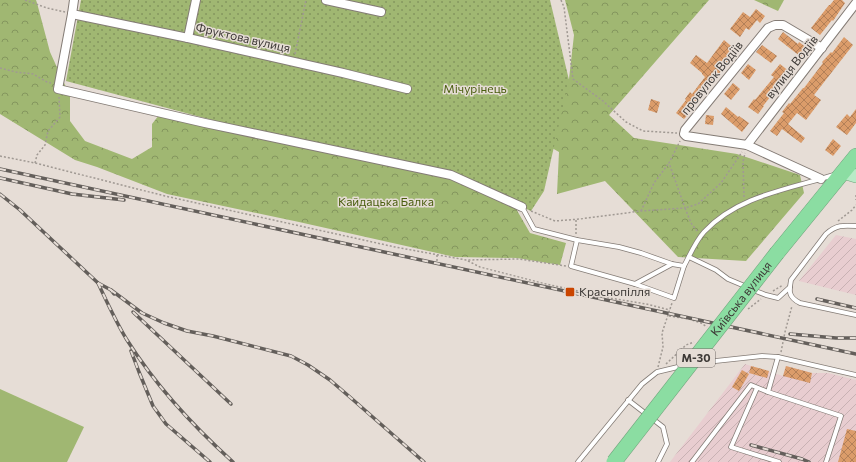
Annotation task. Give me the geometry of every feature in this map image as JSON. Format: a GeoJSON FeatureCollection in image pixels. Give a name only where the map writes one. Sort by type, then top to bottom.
{"type":"FeatureCollection","features":[{"type":"Feature","properties":{"kind":"highway","name":"Київська вулиця"},"geometry":{"type":"LineString","coordinates":[[614,462],[777,253],[850,174],[856,156]]}},
{"type":"Feature","properties":{"kind":"street"},"geometry":{"type":"LineString","coordinates":[[74,0],[59,87],[205,123],[451,175],[522,207]]}},
{"type":"Feature","properties":{"kind":"street"},"geometry":{"type":"LineString","coordinates":[[188,38],[196,0]]}},
{"type":"Feature","properties":{"kind":"street"},"geometry":{"type":"LineString","coordinates":[[326,0],[353,3],[380,12]]}},
{"type":"Feature","properties":{"kind":"street","name":"вулиця Водіїв"},"geometry":{"type":"LineString","coordinates":[[747,146],[856,3]]}},
{"type":"Feature","properties":{"kind":"street","name":"Фруктова вулиця"},"geometry":{"type":"LineString","coordinates":[[72,14],[188,38],[407,90]]}},
{"type":"Feature","properties":{"kind":"street","name":"провулок Водіїв"},"geometry":{"type":"LineString","coordinates":[[821,179],[747,146],[686,136],[684,134],[690,124],[768,28],[775,24],[783,25],[822,48]]}},
{"type":"Feature","properties":{"kind":"lane"},"geometry":{"type":"LineString","coordinates":[[577,240],[571,266],[635,284],[674,298],[684,266],[694,246],[701,236],[724,215],[744,203],[775,192],[821,179],[850,174]]}},
{"type":"Feature","properties":{"kind":"lane"},"geometry":{"type":"LineString","coordinates":[[522,207],[534,229],[577,240],[619,247],[672,264],[684,266]]}},
{"type":"Feature","properties":{"kind":"lane"},"geometry":{"type":"LineString","coordinates":[[856,226],[846,225],[832,228],[792,280],[790,287],[790,295],[794,300],[800,303],[856,315]]}},
{"type":"Feature","properties":{"kind":"lane"},"geometry":{"type":"LineString","coordinates":[[689,256],[716,270],[728,279],[766,295],[778,298],[790,287]]}},
{"type":"Feature","properties":{"kind":"lane"},"geometry":{"type":"LineString","coordinates":[[635,284],[672,264]]}},
{"type":"Feature","properties":{"kind":"lane"},"geometry":{"type":"LineString","coordinates":[[578,462],[642,384],[657,372],[689,364],[762,356],[779,357],[856,375]]}},
{"type":"Feature","properties":{"kind":"lane"},"geometry":{"type":"LineString","coordinates":[[768,392],[779,357]]}},
{"type":"Feature","properties":{"kind":"lane"},"geometry":{"type":"LineString","coordinates":[[692,462],[750,385],[841,416],[826,462]]}},
{"type":"Feature","properties":{"kind":"lane"},"geometry":{"type":"LineString","coordinates":[[757,388],[731,447],[779,462]]}},
{"type":"Feature","properties":{"kind":"lane"},"geometry":{"type":"LineString","coordinates":[[628,400],[663,427],[667,444],[658,462]]}},
{"type":"Feature","properties":{"kind":"path"},"geometry":{"type":"LineString","coordinates":[[25,0],[47,8],[72,14]]}},
{"type":"Feature","properties":{"kind":"path"},"geometry":{"type":"LineString","coordinates":[[293,62],[306,0]]}},
{"type":"Feature","properties":{"kind":"path"},"geometry":{"type":"LineString","coordinates":[[561,0],[564,7],[573,79],[603,101],[626,122],[643,131],[684,134],[669,163],[654,183],[641,211]]}},
{"type":"Feature","properties":{"kind":"path"},"geometry":{"type":"LineString","coordinates":[[0,68],[33,74],[59,87],[60,118],[48,131],[45,145],[36,155],[35,163]]}},
{"type":"Feature","properties":{"kind":"path"},"geometry":{"type":"LineString","coordinates":[[744,203],[743,162],[747,146]]}},
{"type":"Feature","properties":{"kind":"path"},"geometry":{"type":"LineString","coordinates":[[522,207],[555,221],[576,220],[641,211],[685,208],[698,204],[721,183],[747,146]]}},
{"type":"Feature","properties":{"kind":"path"},"geometry":{"type":"LineString","coordinates":[[0,156],[35,163],[172,198],[395,247],[466,260],[519,259],[571,266]]}},
{"type":"Feature","properties":{"kind":"path"},"geometry":{"type":"LineString","coordinates":[[669,163],[691,223],[701,236]]}},
{"type":"Feature","properties":{"kind":"path"},"geometry":{"type":"LineString","coordinates":[[856,195],[856,200]]}},
{"type":"Feature","properties":{"kind":"path"},"geometry":{"type":"LineString","coordinates":[[832,228],[856,205]]}},
{"type":"Feature","properties":{"kind":"path"},"geometry":{"type":"LineString","coordinates":[[576,220],[577,240]]}},
{"type":"Feature","properties":{"kind":"path"},"geometry":{"type":"LineString","coordinates":[[437,255],[437,266]]}},
{"type":"Feature","properties":{"kind":"path"},"geometry":{"type":"LineString","coordinates":[[466,260],[480,267],[546,284],[670,310]]}},
{"type":"Feature","properties":{"kind":"path"},"geometry":{"type":"LineString","coordinates":[[657,372],[663,347],[662,333],[674,298]]}},
{"type":"Feature","properties":{"kind":"path"},"geometry":{"type":"LineString","coordinates":[[779,357],[794,300]]}},
{"type":"Feature","properties":{"kind":"path"},"geometry":{"type":"LineString","coordinates":[[668,316],[689,319],[708,327]]}},
{"type":"Feature","properties":{"kind":"shaded area"},"geometry":{"type":"Polygon","coordinates":[[[836,235],[856,239],[856,295],[799,281],[836,235]]]}},
{"type":"Feature","properties":{"kind":"shaded area"},"geometry":{"type":"Polygon","coordinates":[[[745,364],[783,376],[786,366],[812,373],[828,373],[856,380],[856,462],[670,462],[745,364]]]}},
{"type":"Feature","properties":{"kind":"green space","name":"Кайдацька Балка"},"geometry":{"type":"Polygon","coordinates":[[[0,0],[36,0],[50,52],[70,96],[70,121],[85,141],[132,159],[152,147],[152,124],[159,115],[393,164],[463,182],[511,200],[530,233],[566,243],[560,265],[517,258],[455,257],[167,194],[75,160],[0,114],[0,0]]]}},
{"type":"Feature","properties":{"kind":"green space","name":"Мічурінець"},"geometry":{"type":"Polygon","coordinates":[[[81,0],[550,0],[569,80],[544,191],[531,211],[452,176],[268,135],[66,81],[81,0]]]}},
{"type":"Feature","properties":{"kind":"green space"},"geometry":{"type":"Polygon","coordinates":[[[565,0],[709,0],[609,115],[634,138],[737,154],[800,175],[804,193],[746,261],[678,257],[605,181],[557,194],[559,152],[456,93],[569,79],[574,35],[565,0]]]}},
{"type":"Feature","properties":{"kind":"green space"},"geometry":{"type":"Polygon","coordinates":[[[754,0],[784,0],[778,11],[754,0]]]}},
{"type":"Feature","properties":{"kind":"green space"},"geometry":{"type":"Polygon","coordinates":[[[0,389],[84,427],[67,462],[0,462],[0,389]]]}},
{"type":"Feature","properties":{"kind":"building"},"geometry":{"type":"Polygon","coordinates":[[[834,0],[842,0],[845,3],[833,21],[832,20],[820,35],[811,28],[834,0]]]}},
{"type":"Feature","properties":{"kind":"building"},"geometry":{"type":"Polygon","coordinates":[[[756,9],[765,16],[760,23],[757,20],[749,30],[746,28],[740,37],[730,29],[743,12],[750,17],[756,9]]]}},
{"type":"Feature","properties":{"kind":"building"},"geometry":{"type":"Polygon","coordinates":[[[783,32],[798,44],[799,42],[807,48],[801,57],[778,39],[783,32]]]}},
{"type":"Feature","properties":{"kind":"building"},"geometry":{"type":"Polygon","coordinates":[[[844,37],[853,45],[814,95],[821,100],[806,120],[797,113],[788,124],[805,138],[801,143],[782,129],[777,136],[770,131],[784,113],[782,112],[789,103],[790,104],[804,88],[823,63],[822,62],[831,52],[832,53],[844,37]]]}},
{"type":"Feature","properties":{"kind":"building"},"geometry":{"type":"Polygon","coordinates":[[[724,40],[736,50],[728,61],[729,62],[711,82],[689,110],[691,111],[684,119],[676,113],[690,92],[692,94],[705,77],[690,63],[696,55],[707,63],[724,40]]]}},
{"type":"Feature","properties":{"kind":"building"},"geometry":{"type":"Polygon","coordinates":[[[762,45],[777,56],[771,63],[756,52],[762,45]]]}},
{"type":"Feature","properties":{"kind":"building"},"geometry":{"type":"Polygon","coordinates":[[[748,64],[756,70],[749,80],[741,73],[748,64]]]}},
{"type":"Feature","properties":{"kind":"building"},"geometry":{"type":"Polygon","coordinates":[[[780,64],[790,72],[758,114],[748,107],[774,77],[771,75],[780,64]]]}},
{"type":"Feature","properties":{"kind":"building"},"geometry":{"type":"Polygon","coordinates":[[[733,83],[740,89],[731,100],[724,94],[733,83]]]}},
{"type":"Feature","properties":{"kind":"building"},"geometry":{"type":"Polygon","coordinates":[[[651,99],[660,102],[657,113],[648,110],[651,99]]]}},
{"type":"Feature","properties":{"kind":"building"},"geometry":{"type":"Polygon","coordinates":[[[726,107],[738,117],[739,116],[749,123],[742,132],[721,114],[726,107]]]}},
{"type":"Feature","properties":{"kind":"building"},"geometry":{"type":"Polygon","coordinates":[[[856,109],[856,123],[847,135],[836,127],[847,114],[850,117],[856,109]]]}},
{"type":"Feature","properties":{"kind":"building"},"geometry":{"type":"Polygon","coordinates":[[[706,115],[714,116],[713,125],[705,124],[706,115]]]}},
{"type":"Feature","properties":{"kind":"building"},"geometry":{"type":"Polygon","coordinates":[[[833,139],[841,146],[833,156],[825,150],[833,139]]]}},
{"type":"Feature","properties":{"kind":"building"},"geometry":{"type":"Polygon","coordinates":[[[751,366],[769,371],[767,378],[749,373],[751,366]]]}},
{"type":"Feature","properties":{"kind":"building"},"geometry":{"type":"Polygon","coordinates":[[[786,366],[812,373],[810,383],[783,376],[786,366]]]}},
{"type":"Feature","properties":{"kind":"building"},"geometry":{"type":"Polygon","coordinates":[[[742,370],[749,374],[739,391],[732,387],[742,370]]]}},
{"type":"Feature","properties":{"kind":"building"},"geometry":{"type":"Polygon","coordinates":[[[847,429],[856,431],[856,462],[838,462],[847,429]]]}},
{"type":"Feature","properties":{"kind":"railway"},"geometry":{"type":"LineString","coordinates":[[0,169],[856,354]]}},
{"type":"Feature","properties":{"kind":"railway"},"geometry":{"type":"LineString","coordinates":[[0,178],[72,194],[124,200]]}},
{"type":"Feature","properties":{"kind":"railway"},"geometry":{"type":"LineString","coordinates":[[0,194],[20,210],[98,283],[111,290],[114,294]]}},
{"type":"Feature","properties":{"kind":"railway"},"geometry":{"type":"LineString","coordinates":[[98,283],[123,333],[150,373],[176,405],[233,462]]}},
{"type":"Feature","properties":{"kind":"railway"},"geometry":{"type":"LineString","coordinates":[[111,290],[142,313],[164,323],[187,331],[213,336],[291,356],[308,365],[330,380],[424,462]]}},
{"type":"Feature","properties":{"kind":"railway"},"geometry":{"type":"LineString","coordinates":[[817,299],[856,308]]}},
{"type":"Feature","properties":{"kind":"railway"},"geometry":{"type":"LineString","coordinates":[[133,312],[231,404]]}},
{"type":"Feature","properties":{"kind":"railway"},"geometry":{"type":"LineString","coordinates":[[790,334],[836,338],[856,338]]}},
{"type":"Feature","properties":{"kind":"railway"},"geometry":{"type":"LineString","coordinates":[[131,351],[153,406],[166,424],[210,462]]}},
{"type":"Feature","properties":{"kind":"railway"},"geometry":{"type":"LineString","coordinates":[[751,445],[809,462]]}},
{"type":"Feature","properties":{"kind":"place","name":"Краснопілля"},"geometry":{"type":"Point","coordinates":[570,292]}}]}
